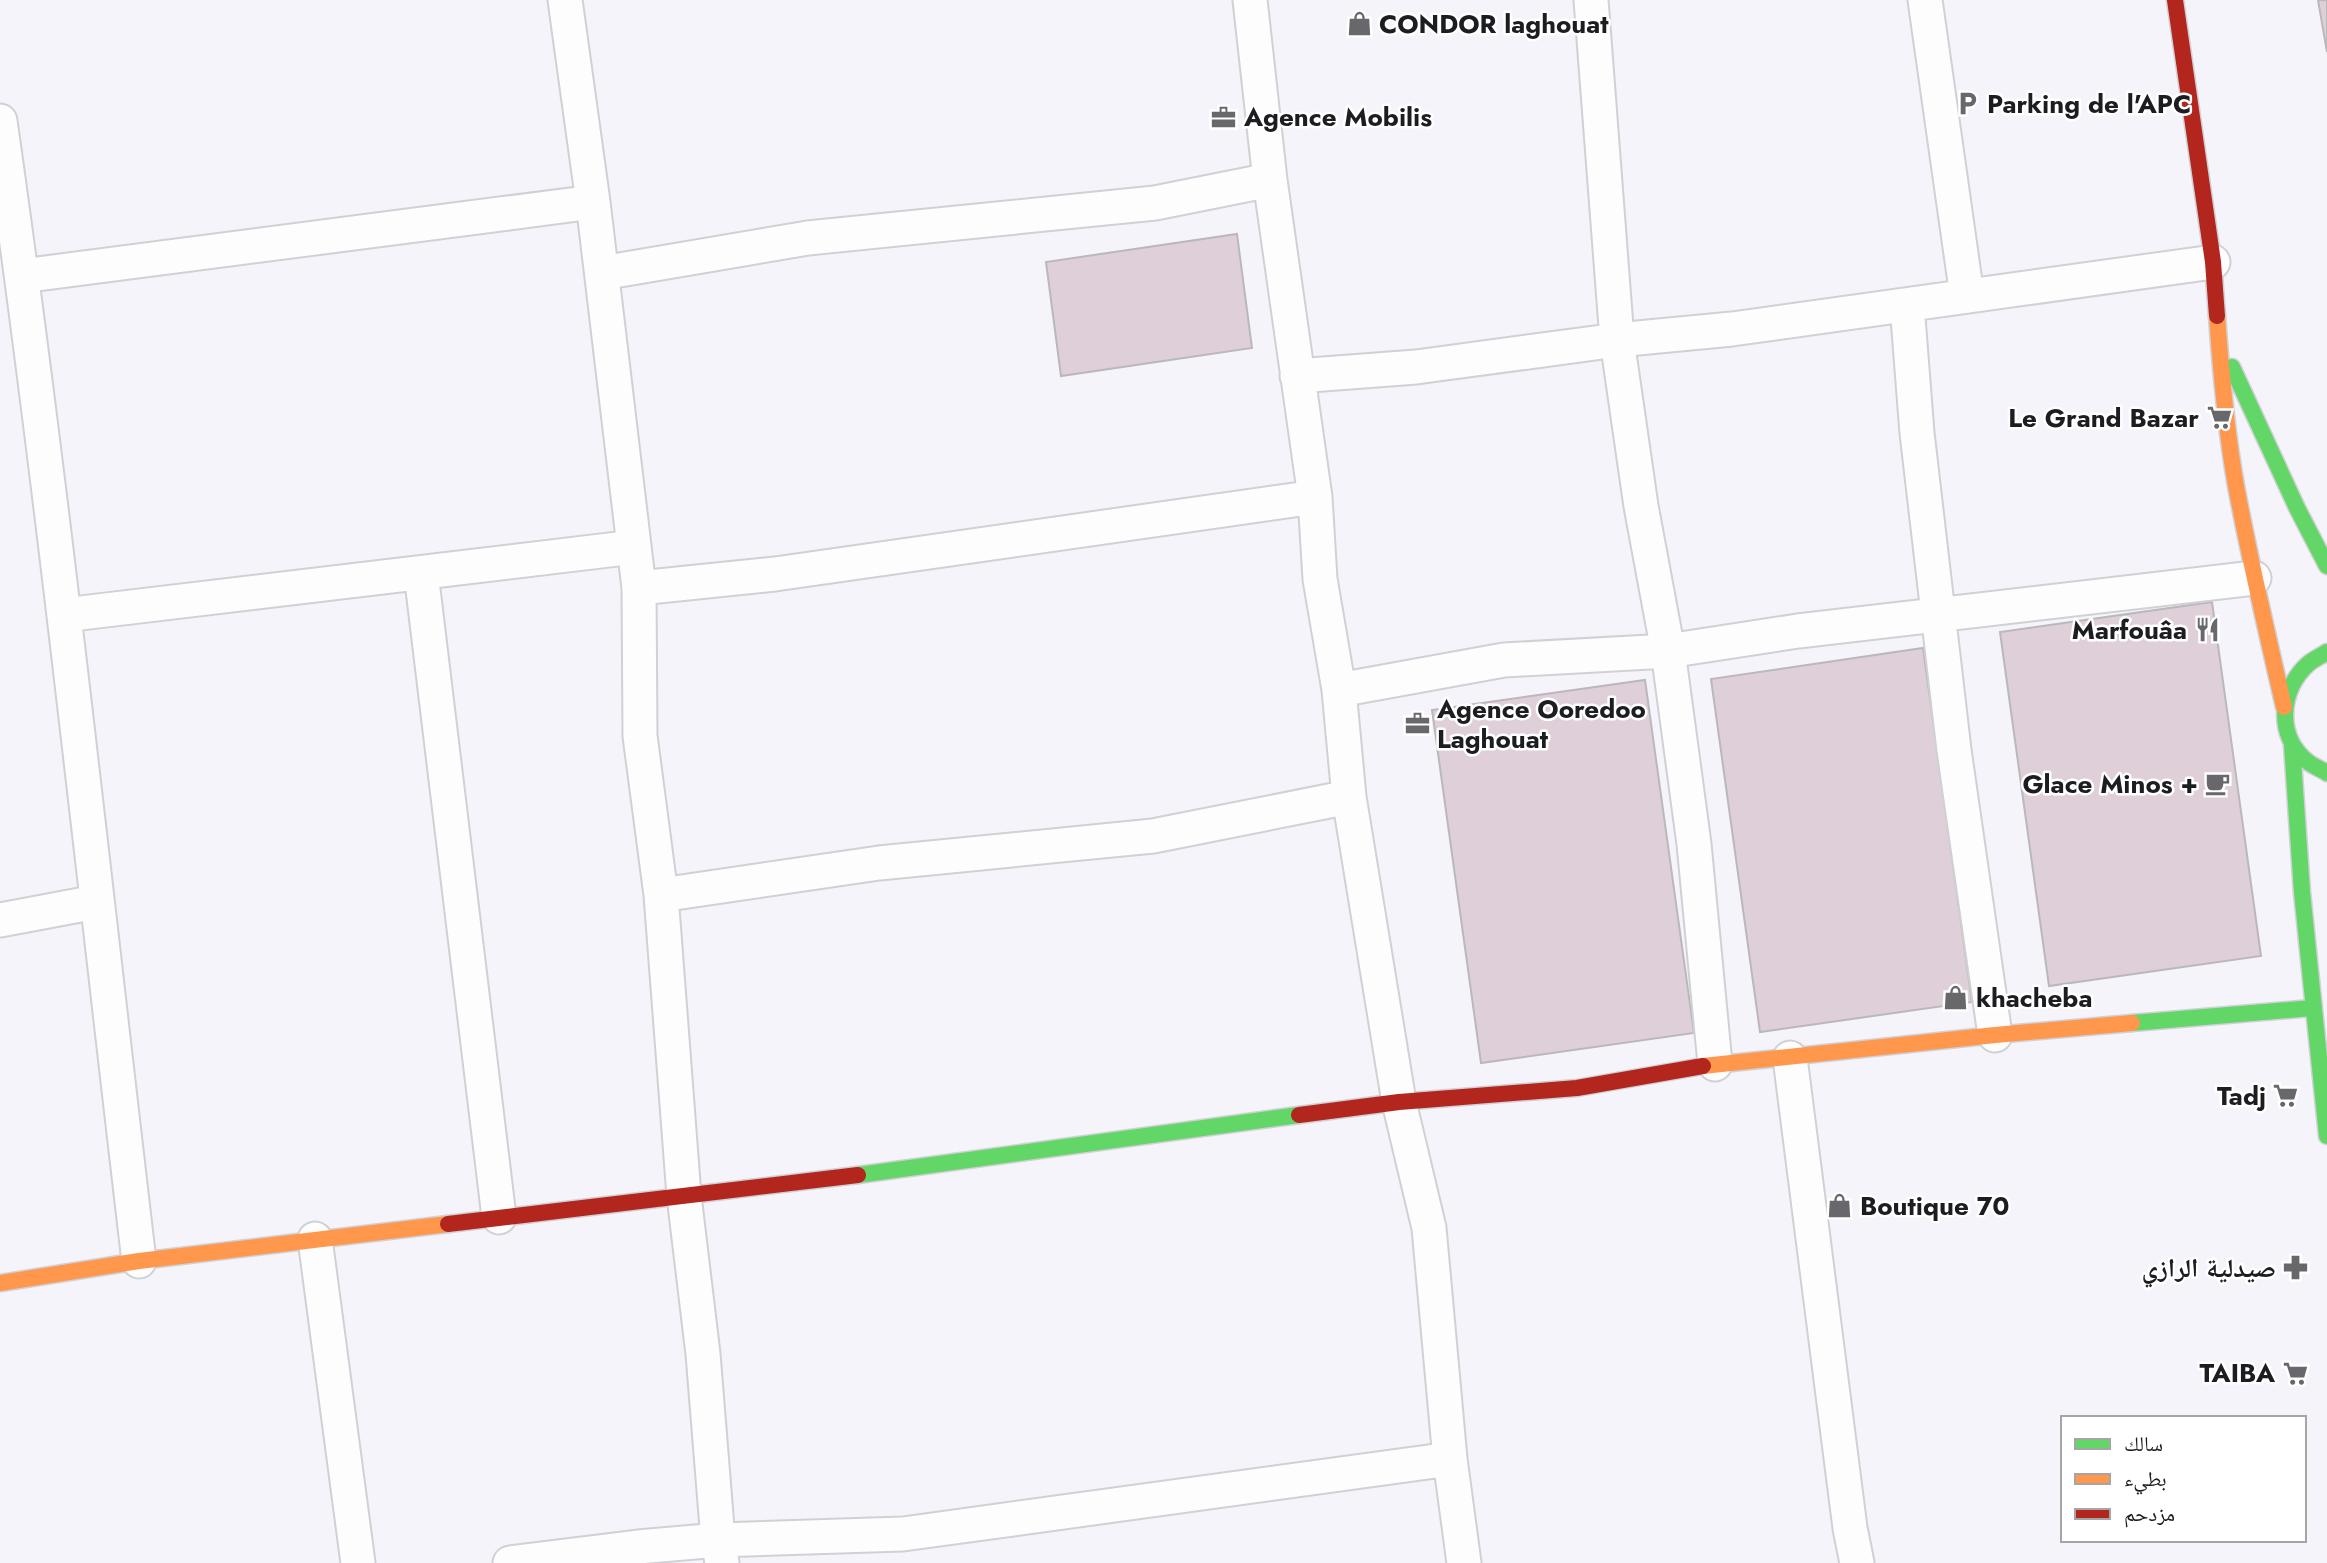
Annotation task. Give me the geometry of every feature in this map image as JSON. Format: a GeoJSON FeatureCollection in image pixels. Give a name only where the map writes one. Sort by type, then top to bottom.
{"type":"FeatureCollection","features":[{"type":"Feature","properties":{"kind":"street"},"geometry":{"type":"LineString","coordinates":[[565,0],[602,273],[639,588],[639,736],[661,895],[684,1196],[703,1354],[720,1552]]}},
{"type":"Feature","properties":{"kind":"street"},"geometry":{"type":"LineString","coordinates":[[1250,0],[1270,180],[1315,497],[1320,579],[1339,690],[1349,797],[1399,1102],[1429,1228],[1450,1459],[1464,1563]]}},
{"type":"Feature","properties":{"kind":"street"},"geometry":{"type":"LineString","coordinates":[[1591,0],[1617,340],[1641,506],[1668,651],[1694,844],[1715,1064]]}},
{"type":"Feature","properties":{"kind":"street"},"geometry":{"type":"LineString","coordinates":[[1925,0],[1968,296]]}},
{"type":"Feature","properties":{"kind":"street"},"geometry":{"type":"LineString","coordinates":[[2175,0],[2213,262],[2223,393],[2243,525],[2284,707],[2285,727],[2292,746],[2312,1008],[2327,1136]]}},
{"type":"Feature","properties":{"kind":"street"},"geometry":{"type":"LineString","coordinates":[[0,121],[64,615],[139,1261]]}},
{"type":"Feature","properties":{"kind":"street"},"geometry":{"type":"LineString","coordinates":[[602,273],[808,238],[1155,203],[1270,180]]}},
{"type":"Feature","properties":{"kind":"street"},"geometry":{"type":"LineString","coordinates":[[22,276],[593,202]]}},
{"type":"Feature","properties":{"kind":"street"},"geometry":{"type":"LineString","coordinates":[[1297,376],[1416,367],[1617,340],[1732,329],[2213,262]]}},
{"type":"Feature","properties":{"kind":"street"},"geometry":{"type":"LineString","coordinates":[[1907,305],[1917,433],[1954,750],[1995,1035]]}},
{"type":"Feature","properties":{"kind":"street"},"geometry":{"type":"LineString","coordinates":[[2219,336],[2297,508],[2327,566]]}},
{"type":"Feature","properties":{"kind":"street"},"geometry":{"type":"LineString","coordinates":[[639,588],[775,574],[1315,497]]}},
{"type":"Feature","properties":{"kind":"street"},"geometry":{"type":"LineString","coordinates":[[2297,508],[2317,517]]}},
{"type":"Feature","properties":{"kind":"street"},"geometry":{"type":"LineString","coordinates":[[64,615],[634,547]]}},
{"type":"Feature","properties":{"kind":"street"},"geometry":{"type":"LineString","coordinates":[[421,573],[499,1217]]}},
{"type":"Feature","properties":{"kind":"street"},"geometry":{"type":"LineString","coordinates":[[1339,690],[1504,660],[1668,651],[1798,631],[2254,578]]}},
{"type":"Feature","properties":{"kind":"street"},"geometry":{"type":"LineString","coordinates":[[2284,707],[2289,688],[2299,672],[2313,659],[2327,652]]}},
{"type":"Feature","properties":{"kind":"street"},"geometry":{"type":"LineString","coordinates":[[2292,746],[2306,762],[2327,773]]}},
{"type":"Feature","properties":{"kind":"street"},"geometry":{"type":"LineString","coordinates":[[661,895],[879,863],[1153,836],[1349,797]]}},
{"type":"Feature","properties":{"kind":"street"},"geometry":{"type":"LineString","coordinates":[[0,919],[96,902]]}},
{"type":"Feature","properties":{"kind":"street"},"geometry":{"type":"LineString","coordinates":[[0,1283],[139,1261],[843,1177],[1399,1102],[1577,1088],[1715,1064],[1995,1035],[2312,1008]]}},
{"type":"Feature","properties":{"kind":"street"},"geometry":{"type":"LineString","coordinates":[[1790,1058],[1857,1563]]}},
{"type":"Feature","properties":{"kind":"street"},"geometry":{"type":"LineString","coordinates":[[315,1239],[358,1563]]}},
{"type":"Feature","properties":{"kind":"street"},"geometry":{"type":"LineString","coordinates":[[510,1563],[638,1547],[720,1552],[903,1534],[1450,1459]]}},
{"type":"Feature","properties":{"kind":"building"},"geometry":{"type":"Polygon","coordinates":[[[2318,0],[2327,0],[2327,52],[2318,0]]]}},
{"type":"Feature","properties":{"kind":"building"},"geometry":{"type":"Polygon","coordinates":[[[1237,234],[1252,348],[1061,376],[1046,262],[1237,234]]]}},
{"type":"Feature","properties":{"kind":"building"},"geometry":{"type":"Polygon","coordinates":[[[2212,602],[2261,956],[2049,986],[2000,632],[2212,602]]]}},
{"type":"Feature","properties":{"kind":"building"},"geometry":{"type":"Polygon","coordinates":[[[1923,648],[1972,1002],[1760,1032],[1711,679],[1923,648]]]}},
{"type":"Feature","properties":{"kind":"building"},"geometry":{"type":"Polygon","coordinates":[[[1645,680],[1694,1033],[1481,1063],[1432,710],[1645,680]]]}},
{"type":"Feature","properties":{"kind":"traffic: fast"},"geometry":{"type":"LineString","coordinates":[[2232,367],[2327,566]]}},
{"type":"Feature","properties":{"kind":"traffic: fast"},"geometry":{"type":"LineString","coordinates":[[2327,652],[2308,664],[2298,675],[2291,687],[2285,713],[2290,740],[2298,752],[2327,773]]}},
{"type":"Feature","properties":{"kind":"traffic: fast"},"geometry":{"type":"LineString","coordinates":[[2292,745],[2302,892],[2327,1136]]}},
{"type":"Feature","properties":{"kind":"traffic: fast"},"geometry":{"type":"LineString","coordinates":[[2132,1023],[2312,1008]]}},
{"type":"Feature","properties":{"kind":"traffic: fast"},"geometry":{"type":"LineString","coordinates":[[858,1175],[1299,1115]]}},
{"type":"Feature","properties":{"kind":"traffic: slow"},"geometry":{"type":"LineString","coordinates":[[2217,316],[2224,401],[2236,486],[2284,707]]}},
{"type":"Feature","properties":{"kind":"traffic: slow"},"geometry":{"type":"LineString","coordinates":[[1703,1066],[2132,1023]]}},
{"type":"Feature","properties":{"kind":"traffic: slow"},"geometry":{"type":"LineString","coordinates":[[0,1283],[139,1261],[448,1224]]}},
{"type":"Feature","properties":{"kind":"traffic: jam"},"geometry":{"type":"LineString","coordinates":[[2175,0],[2213,262],[2217,316]]}},
{"type":"Feature","properties":{"kind":"traffic: jam"},"geometry":{"type":"LineString","coordinates":[[1299,1115],[1399,1102],[1577,1088],[1703,1066]]}},
{"type":"Feature","properties":{"kind":"traffic: jam"},"geometry":{"type":"LineString","coordinates":[[448,1224],[858,1175]]}},
{"type":"Feature","properties":{"kind":"place","name":"CONDOR laghouat"},"geometry":{"type":"Point","coordinates":[1359,24]}},
{"type":"Feature","properties":{"kind":"place","name":"Parking de l'APC"},"geometry":{"type":"Point","coordinates":[1967,104]}},
{"type":"Feature","properties":{"kind":"place","name":"Agence Mobilis"},"geometry":{"type":"Point","coordinates":[1224,117]}},
{"type":"Feature","properties":{"kind":"place","name":"Le Grand Bazar"},"geometry":{"type":"Point","coordinates":[2219,418]}},
{"type":"Feature","properties":{"kind":"place","name":"Marfouâa"},"geometry":{"type":"Point","coordinates":[2207,630]}},
{"type":"Feature","properties":{"kind":"place","name":"Agence Ooredoo Laghouat"},"geometry":{"type":"Point","coordinates":[1417,724]}},
{"type":"Feature","properties":{"kind":"place","name":"Glace Minos +"},"geometry":{"type":"Point","coordinates":[2218,784]}},
{"type":"Feature","properties":{"kind":"place","name":"khacheba"},"geometry":{"type":"Point","coordinates":[1956,998]}},
{"type":"Feature","properties":{"kind":"place","name":"Tadj"},"geometry":{"type":"Point","coordinates":[2286,1096]}},
{"type":"Feature","properties":{"kind":"place","name":"Boutique 70"},"geometry":{"type":"Point","coordinates":[1840,1206]}},
{"type":"Feature","properties":{"kind":"place","name":"صيدلية الرازي"},"geometry":{"type":"Point","coordinates":[2296,1268]}},
{"type":"Feature","properties":{"kind":"place","name":"TAIBA"},"geometry":{"type":"Point","coordinates":[2295,1373]}}]}
